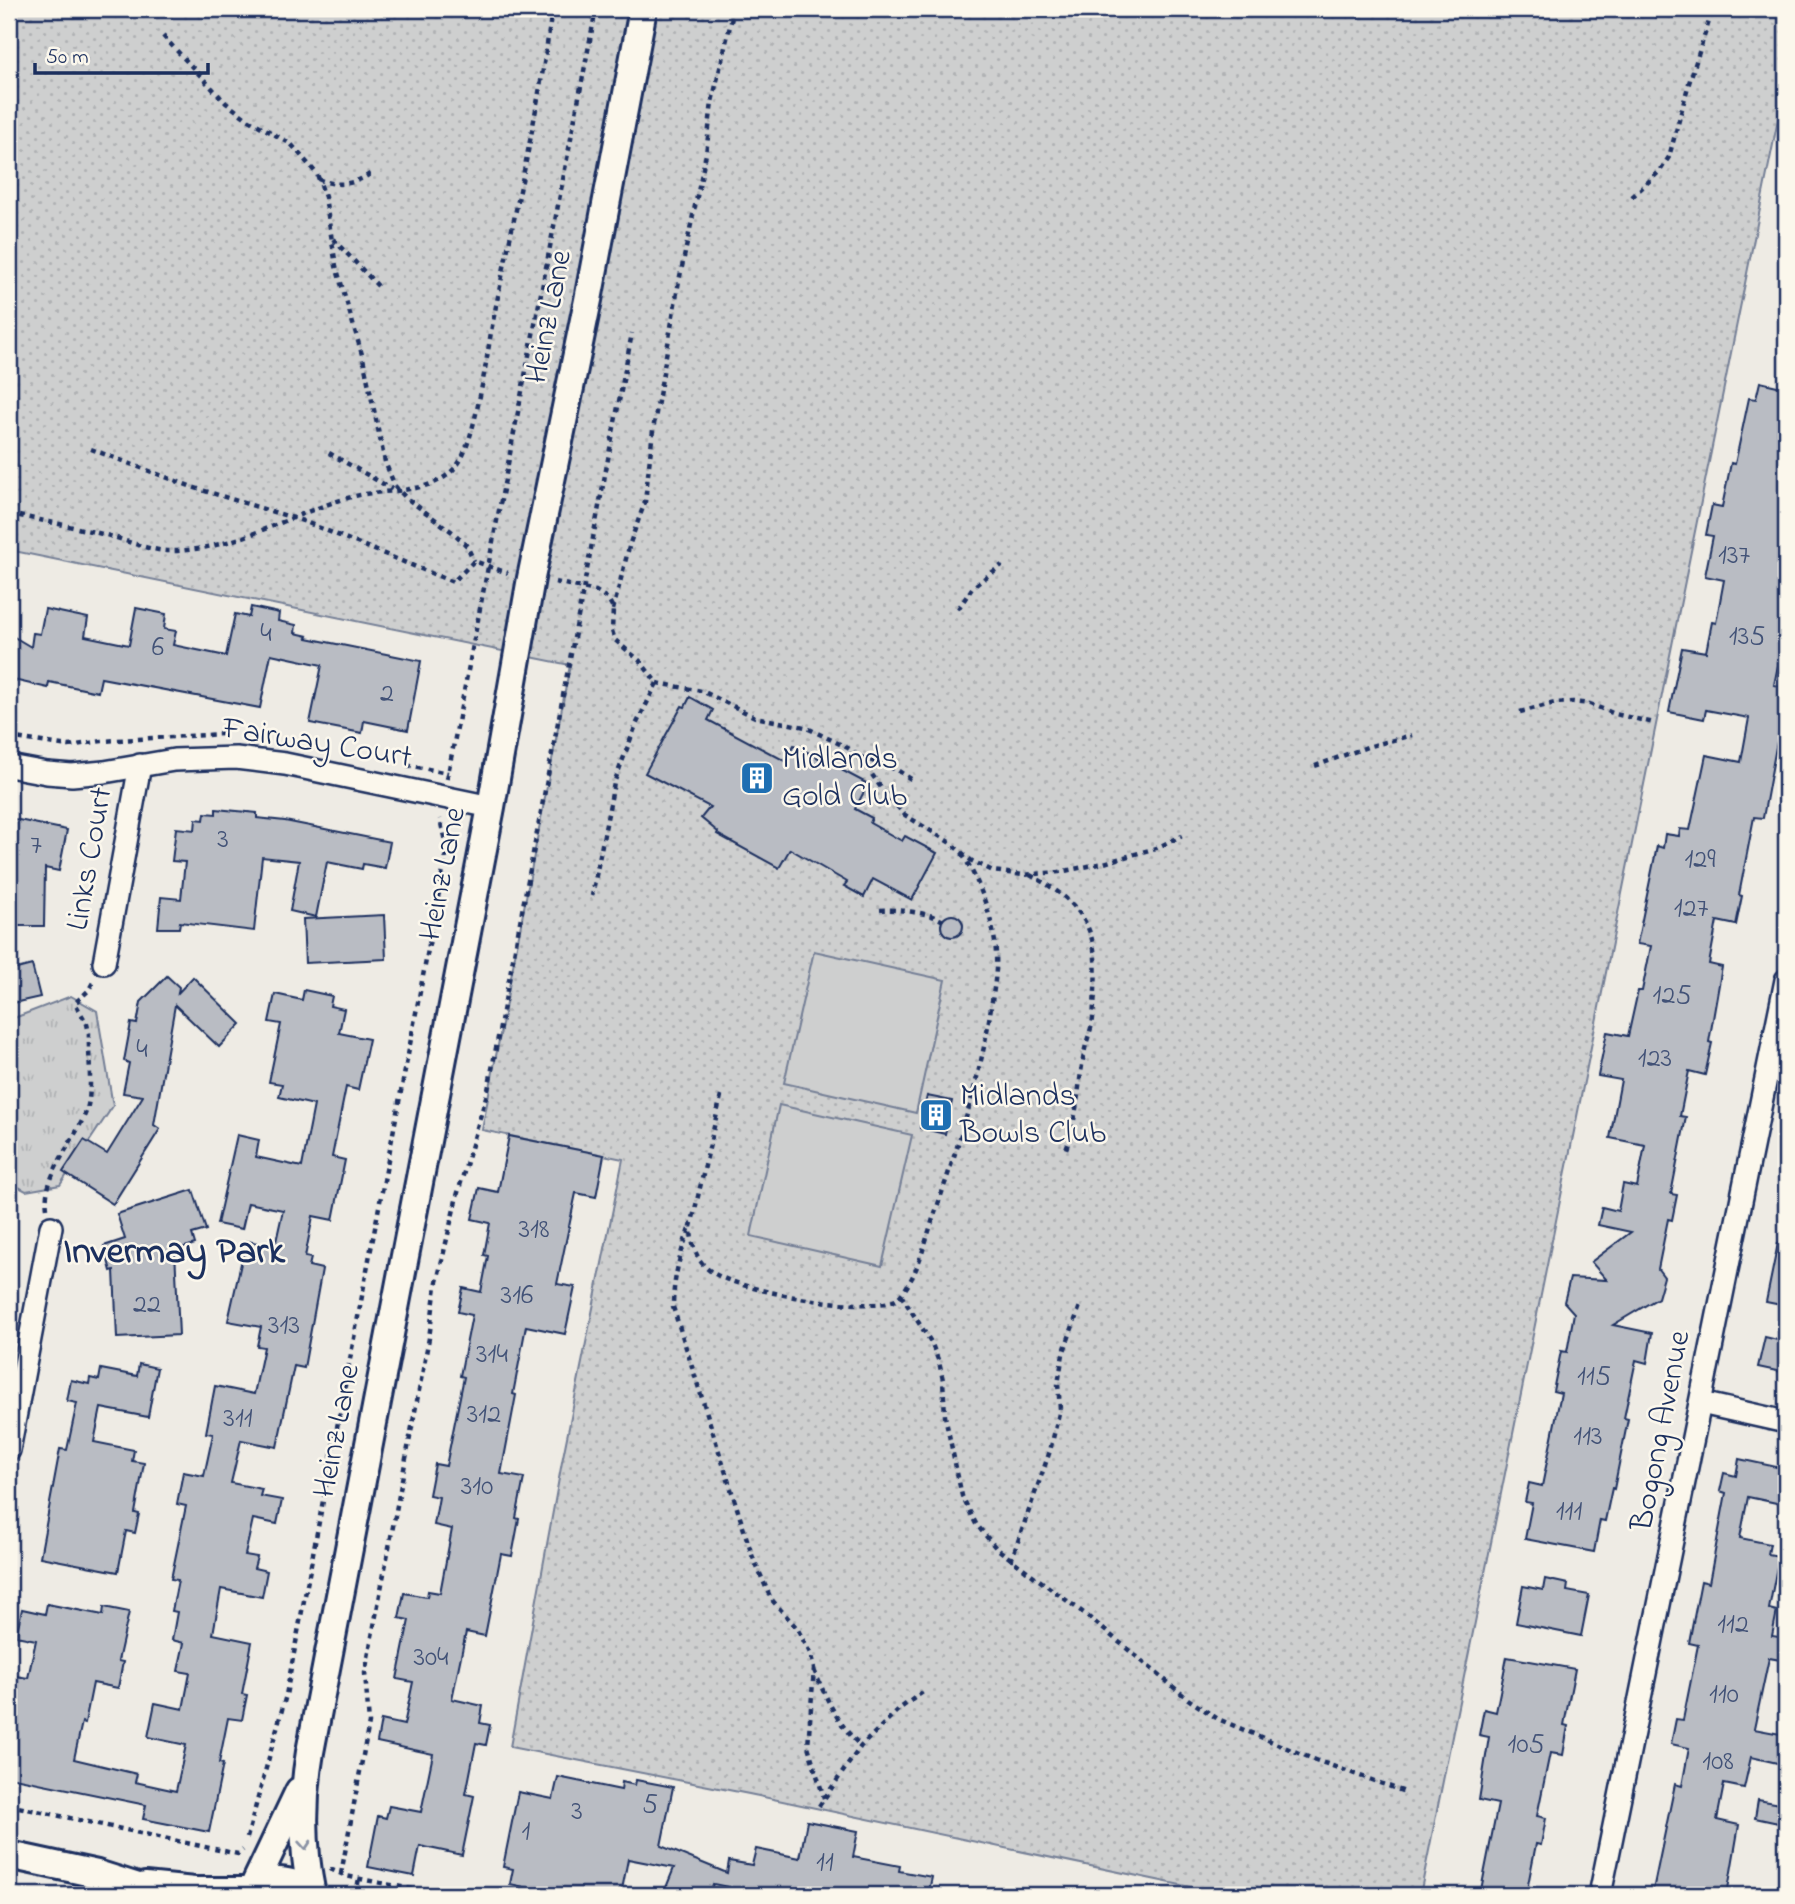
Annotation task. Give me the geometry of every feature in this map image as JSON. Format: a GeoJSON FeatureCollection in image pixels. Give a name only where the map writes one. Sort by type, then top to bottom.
{"type":"FeatureCollection","features":[{"type":"Feature","properties":{"kind":"street","name":"Heinz Lane"},"geometry":{"type":"LineString","coordinates":[[313,1895],[306,1861],[304,1810],[310,1752],[491,807],[531,578],[643,9]]}},
{"type":"Feature","properties":{"kind":"street","name":"Fairway Court"},"geometry":{"type":"LineString","coordinates":[[9,766],[72,775],[192,758],[255,760],[491,807]]}},
{"type":"Feature","properties":{"kind":"street","name":"Links Court"},"geometry":{"type":"LineString","coordinates":[[104,963],[140,765]]}},
{"type":"Feature","properties":{"kind":"street","name":"Bogong Avenue"},"geometry":{"type":"LineString","coordinates":[[1600,1895],[1786,980]]}},
{"type":"Feature","properties":{"kind":"street"},"geometry":{"type":"LineString","coordinates":[[9,1450],[51,1227]]}},
{"type":"Feature","properties":{"kind":"street"},"geometry":{"type":"LineString","coordinates":[[1701,1403],[1786,1422]]}},
{"type":"Feature","properties":{"kind":"street","name":"Heinz Lane"},"geometry":{"type":"LineString","coordinates":[[249,1891],[292,1810],[310,1752]]}},
{"type":"Feature","properties":{"kind":"street"},"geometry":{"type":"LineString","coordinates":[[9,1855],[130,1883],[194,1891],[249,1891],[268,1882],[281,1881],[301,1886],[313,1895]]}},
{"type":"Feature","properties":{"kind":"street"},"geometry":{"type":"LineString","coordinates":[[130,1883],[163,1895]]}},
{"type":"Feature","properties":{"kind":"path"},"geometry":{"type":"LineString","coordinates":[[9,514],[83,529],[168,551],[229,542],[255,535],[358,495],[433,484],[447,476],[464,455],[483,377],[529,147],[552,9]]}},
{"type":"Feature","properties":{"kind":"path"},"geometry":{"type":"LineString","coordinates":[[9,1805],[238,1854],[244,1849],[286,1695],[447,850],[440,819],[444,797],[596,9]]}},
{"type":"Feature","properties":{"kind":"path"},"geometry":{"type":"LineString","coordinates":[[734,9],[716,84],[706,154],[680,271],[653,430],[645,502],[632,536],[613,612],[612,631],[615,640],[640,661],[657,683],[702,691],[755,717],[809,728],[860,757],[897,770],[911,779]]}},
{"type":"Feature","properties":{"kind":"path"},"geometry":{"type":"LineString","coordinates":[[1632,197],[1660,171],[1669,157],[1691,75],[1713,9]]}},
{"type":"Feature","properties":{"kind":"path"},"geometry":{"type":"LineString","coordinates":[[163,36],[236,112],[291,144],[309,163],[318,179],[325,197],[340,284],[363,358],[385,462],[396,490]]}},
{"type":"Feature","properties":{"kind":"path"},"geometry":{"type":"LineString","coordinates":[[318,179],[338,185],[355,182],[370,174]]}},
{"type":"Feature","properties":{"kind":"path"},"geometry":{"type":"LineString","coordinates":[[331,237],[379,286]]}},
{"type":"Feature","properties":{"kind":"path"},"geometry":{"type":"LineString","coordinates":[[341,1874],[369,1723],[365,1673],[429,1338],[436,1286],[457,1196],[488,1090],[632,333]]}},
{"type":"Feature","properties":{"kind":"path"},"geometry":{"type":"LineString","coordinates":[[91,449],[159,475],[303,521],[453,582],[474,561]]}},
{"type":"Feature","properties":{"kind":"path"},"geometry":{"type":"LineString","coordinates":[[329,453],[396,490],[455,534],[467,546],[474,561]]}},
{"type":"Feature","properties":{"kind":"path"},"geometry":{"type":"LineString","coordinates":[[474,561],[504,572],[582,588],[604,596],[610,602],[613,612]]}},
{"type":"Feature","properties":{"kind":"path"},"geometry":{"type":"LineString","coordinates":[[958,609],[974,587],[1002,565]]}},
{"type":"Feature","properties":{"kind":"path"},"geometry":{"type":"LineString","coordinates":[[592,896],[614,783],[636,725],[657,683]]}},
{"type":"Feature","properties":{"kind":"path"},"geometry":{"type":"LineString","coordinates":[[1520,712],[1555,703],[1573,702],[1590,704],[1654,723]]}},
{"type":"Feature","properties":{"kind":"path"},"geometry":{"type":"LineString","coordinates":[[1315,766],[1367,747],[1412,735]]}},
{"type":"Feature","properties":{"kind":"path"},"geometry":{"type":"LineString","coordinates":[[9,737],[69,746],[151,737]]}},
{"type":"Feature","properties":{"kind":"path"},"geometry":{"type":"LineString","coordinates":[[860,757],[898,808],[962,854],[993,871],[1029,875],[1059,872],[1156,848],[1182,836]]}},
{"type":"Feature","properties":{"kind":"path"},"geometry":{"type":"LineString","coordinates":[[691,1223],[693,1245],[700,1261],[712,1273],[735,1284],[803,1298],[849,1303],[886,1303],[901,1295],[910,1281],[923,1247],[963,1124],[981,1060],[995,983],[996,950],[992,925],[962,854]]}},
{"type":"Feature","properties":{"kind":"path"},"geometry":{"type":"LineString","coordinates":[[1029,875],[1054,889],[1077,908],[1086,920],[1093,938],[1096,959],[1093,1019],[1085,1047],[1073,1126],[1066,1149]]}},
{"type":"Feature","properties":{"kind":"path"},"geometry":{"type":"LineString","coordinates":[[880,910],[900,909],[943,921]]}},
{"type":"Feature","properties":{"kind":"path"},"geometry":{"type":"LineString","coordinates":[[51,1227],[46,1200],[62,1155],[85,1113],[88,1102],[89,1033],[75,1003],[88,992],[104,963]]}},
{"type":"Feature","properties":{"kind":"path"},"geometry":{"type":"LineString","coordinates":[[720,1096],[691,1223],[677,1267],[673,1285],[673,1307],[752,1555],[772,1599],[803,1638],[835,1714],[849,1735],[861,1745]]}},
{"type":"Feature","properties":{"kind":"path"},"geometry":{"type":"LineString","coordinates":[[901,1295],[931,1342],[939,1362],[951,1456],[967,1510],[991,1542],[1011,1561],[1070,1602],[1132,1655],[1218,1719],[1295,1752],[1405,1792]]}},
{"type":"Feature","properties":{"kind":"path"},"geometry":{"type":"LineString","coordinates":[[1011,1561],[1055,1435],[1060,1409],[1058,1384],[1063,1354],[1081,1303]]}},
{"type":"Feature","properties":{"kind":"path"},"geometry":{"type":"LineString","coordinates":[[814,1669],[808,1746],[824,1798]]}},
{"type":"Feature","properties":{"kind":"path"},"geometry":{"type":"LineString","coordinates":[[819,1805],[861,1745],[899,1709],[922,1692]]}},
{"type":"Feature","properties":{"kind":"path"},"geometry":{"type":"LineString","coordinates":[[306,1861],[341,1874],[441,1895]]}},
{"type":"Feature","properties":{"kind":"path"},"geometry":{"type":"LineString","coordinates":[[356,1895],[359,1878]]}},
{"type":"Feature","properties":{"kind":"green space"},"geometry":{"type":"Polygon","coordinates":[[[9,9],[1786,9],[1786,80],[1420,1895],[1228,1895],[749,1794],[510,1747],[562,1462],[623,1159],[482,1130],[570,665],[9,550],[9,9]]]}},
{"type":"Feature","properties":{"kind":"green space"},"geometry":{"type":"Polygon","coordinates":[[[814,951],[945,980],[916,1113],[784,1083],[814,951]]]}},
{"type":"Feature","properties":{"kind":"green space"},"geometry":{"type":"Polygon","coordinates":[[[71,996],[97,1011],[113,1106],[60,1185],[26,1191],[9,1182],[9,1020],[71,996]]]}},
{"type":"Feature","properties":{"kind":"green space"},"geometry":{"type":"Polygon","coordinates":[[[779,1105],[912,1135],[882,1266],[751,1236],[779,1105]]]}},
{"type":"Feature","properties":{"kind":"building"},"geometry":{"type":"Polygon","coordinates":[[[1760,382],[1786,388],[1786,626],[1774,685],[1786,687],[1786,692],[1763,818],[1754,817],[1736,925],[1717,921],[1709,964],[1722,967],[1709,1042],[1712,1043],[1705,1075],[1689,1071],[1680,1116],[1686,1117],[1671,1194],[1677,1195],[1672,1220],[1668,1219],[1658,1269],[1664,1277],[1658,1298],[1613,1325],[1652,1333],[1647,1363],[1636,1360],[1614,1489],[1612,1488],[1605,1521],[1600,1520],[1594,1552],[1525,1539],[1532,1503],[1525,1502],[1529,1483],[1542,1486],[1561,1393],[1553,1391],[1561,1351],[1567,1352],[1574,1313],[1564,1302],[1570,1278],[1607,1280],[1591,1262],[1631,1232],[1598,1225],[1602,1207],[1618,1211],[1623,1184],[1637,1187],[1645,1145],[1610,1138],[1621,1080],[1598,1076],[1607,1032],[1628,1036],[1638,991],[1642,991],[1651,946],[1637,944],[1657,846],[1663,848],[1665,834],[1679,836],[1680,829],[1690,830],[1706,755],[1741,762],[1749,718],[1706,710],[1704,719],[1669,712],[1682,648],[1706,652],[1712,622],[1716,623],[1724,580],[1705,576],[1713,536],[1706,535],[1712,505],[1722,507],[1731,463],[1735,464],[1749,398],[1756,399],[1760,382]]]}},
{"type":"Feature","properties":{"kind":"building"},"geometry":{"type":"Polygon","coordinates":[[[251,607],[279,613],[278,621],[296,625],[295,633],[308,636],[307,638],[421,661],[408,730],[364,721],[362,733],[310,723],[322,665],[271,654],[260,708],[101,678],[98,692],[49,682],[48,688],[9,679],[9,634],[31,647],[33,633],[40,634],[45,609],[88,618],[85,636],[129,645],[136,608],[166,614],[164,629],[176,631],[173,645],[226,656],[235,614],[249,617],[251,607]]]}},
{"type":"Feature","properties":{"kind":"building","name":"Midlands Gold Club"},"geometry":{"type":"Polygon","coordinates":[[[690,697],[713,710],[708,720],[785,761],[794,745],[868,784],[855,809],[872,818],[870,823],[902,841],[905,836],[937,853],[912,900],[873,879],[864,897],[844,886],[847,882],[790,849],[779,868],[717,834],[718,832],[701,818],[710,807],[645,773],[682,706],[685,707],[690,697]]]}},
{"type":"Feature","properties":{"kind":"building"},"geometry":{"type":"Polygon","coordinates":[[[216,809],[257,813],[257,818],[390,842],[385,868],[363,864],[362,869],[327,862],[316,917],[290,911],[299,861],[262,857],[254,931],[180,922],[179,928],[158,928],[161,897],[181,899],[185,862],[172,861],[176,828],[195,830],[196,819],[204,820],[205,813],[216,814],[216,809]]]}},
{"type":"Feature","properties":{"kind":"building"},"geometry":{"type":"Polygon","coordinates":[[[9,818],[67,830],[59,871],[45,868],[44,926],[9,926],[9,818]]]}},
{"type":"Feature","properties":{"kind":"building"},"geometry":{"type":"Polygon","coordinates":[[[384,915],[386,959],[305,963],[303,919],[384,915]]]}},
{"type":"Feature","properties":{"kind":"building"},"geometry":{"type":"Polygon","coordinates":[[[952,915],[960,918],[963,926],[960,934],[952,937],[944,934],[941,926],[944,918],[952,915]]]}},
{"type":"Feature","properties":{"kind":"building"},"geometry":{"type":"Polygon","coordinates":[[[32,965],[40,997],[9,1004],[9,971],[32,965]]]}},
{"type":"Feature","properties":{"kind":"building"},"geometry":{"type":"Polygon","coordinates":[[[167,976],[179,987],[178,993],[193,977],[241,1024],[219,1047],[175,1005],[154,1125],[160,1129],[113,1204],[63,1172],[84,1140],[107,1154],[143,1096],[123,1093],[129,1063],[124,1061],[131,1023],[137,1024],[141,1002],[167,976]]]}},
{"type":"Feature","properties":{"kind":"building"},"geometry":{"type":"Polygon","coordinates":[[[304,990],[332,996],[330,1006],[344,1009],[339,1033],[369,1039],[358,1090],[346,1087],[332,1157],[345,1160],[333,1220],[313,1216],[305,1257],[311,1258],[309,1266],[322,1269],[304,1368],[294,1366],[277,1447],[241,1440],[231,1483],[262,1489],[260,1496],[282,1500],[277,1524],[253,1519],[245,1555],[257,1557],[254,1568],[267,1571],[262,1597],[221,1589],[213,1634],[252,1642],[242,1694],[247,1695],[242,1720],[228,1718],[219,1763],[223,1764],[209,1832],[143,1819],[146,1805],[9,1777],[9,1712],[16,1676],[28,1678],[36,1640],[16,1636],[22,1609],[45,1614],[47,1604],[103,1615],[104,1607],[129,1612],[118,1661],[123,1662],[118,1688],[93,1683],[74,1759],[137,1774],[135,1782],[176,1791],[186,1745],[148,1737],[155,1703],[183,1709],[190,1673],[178,1671],[184,1643],[172,1640],[177,1612],[172,1611],[178,1580],[171,1579],[186,1506],[177,1504],[183,1472],[204,1476],[213,1434],[206,1433],[215,1386],[254,1394],[264,1347],[257,1346],[261,1327],[228,1321],[246,1241],[275,1246],[283,1210],[248,1203],[242,1229],[217,1224],[237,1135],[259,1140],[256,1157],[302,1167],[314,1105],[279,1097],[282,1084],[269,1082],[281,1024],[269,1022],[275,994],[302,1000],[304,990]]]}},
{"type":"Feature","properties":{"kind":"building","name":"Midlands Bowls Club"},"geometry":{"type":"Polygon","coordinates":[[[927,1096],[952,1101],[945,1134],[920,1128],[927,1096]]]}},
{"type":"Feature","properties":{"kind":"building"},"geometry":{"type":"Polygon","coordinates":[[[509,1136],[604,1155],[596,1197],[576,1193],[557,1284],[575,1287],[565,1334],[526,1326],[501,1474],[524,1478],[512,1556],[501,1554],[485,1636],[466,1632],[452,1699],[483,1706],[480,1723],[490,1725],[486,1745],[476,1743],[466,1794],[474,1796],[462,1855],[420,1846],[414,1876],[368,1867],[378,1816],[386,1818],[389,1806],[421,1812],[433,1754],[377,1742],[381,1720],[404,1725],[413,1682],[397,1679],[409,1620],[399,1618],[404,1593],[427,1597],[428,1591],[440,1593],[452,1529],[434,1525],[439,1497],[429,1495],[435,1464],[446,1466],[464,1377],[460,1376],[472,1315],[458,1312],[463,1288],[481,1292],[488,1256],[484,1255],[490,1223],[472,1219],[479,1188],[498,1192],[509,1136]]]}},
{"type":"Feature","properties":{"kind":"building"},"geometry":{"type":"Polygon","coordinates":[[[193,1190],[206,1230],[192,1234],[195,1244],[175,1250],[179,1335],[117,1338],[114,1270],[111,1271],[104,1246],[125,1239],[117,1214],[193,1190]]]}},
{"type":"Feature","properties":{"kind":"building"},"geometry":{"type":"Polygon","coordinates":[[[1778,1243],[1786,1244],[1786,1306],[1766,1302],[1778,1243]]]}},
{"type":"Feature","properties":{"kind":"building"},"geometry":{"type":"Polygon","coordinates":[[[1765,1337],[1786,1342],[1786,1373],[1758,1367],[1765,1337]]]}},
{"type":"Feature","properties":{"kind":"building"},"geometry":{"type":"Polygon","coordinates":[[[139,1364],[157,1368],[148,1417],[101,1408],[94,1442],[134,1450],[132,1461],[144,1463],[135,1513],[139,1514],[135,1533],[126,1531],[118,1572],[40,1557],[60,1449],[67,1450],[77,1403],[67,1401],[71,1380],[89,1384],[90,1378],[99,1380],[101,1369],[137,1376],[139,1364]]]}},
{"type":"Feature","properties":{"kind":"building"},"geometry":{"type":"Polygon","coordinates":[[[1739,1459],[1786,1469],[1786,1505],[1748,1497],[1740,1538],[1770,1544],[1768,1554],[1779,1556],[1769,1609],[1777,1611],[1772,1636],[1786,1638],[1786,1661],[1769,1658],[1754,1729],[1786,1735],[1786,1765],[1751,1757],[1744,1788],[1724,1784],[1717,1820],[1739,1825],[1727,1895],[1709,1895],[1677,1889],[1676,1895],[1652,1895],[1675,1784],[1682,1786],[1689,1748],[1671,1744],[1676,1719],[1683,1720],[1698,1645],[1689,1643],[1701,1581],[1709,1583],[1726,1493],[1720,1491],[1724,1473],[1736,1476],[1739,1459]]]}},
{"type":"Feature","properties":{"kind":"building"},"geometry":{"type":"Polygon","coordinates":[[[1545,1579],[1568,1584],[1567,1591],[1589,1595],[1581,1636],[1516,1623],[1523,1586],[1543,1590],[1545,1579]]]}},
{"type":"Feature","properties":{"kind":"building"},"geometry":{"type":"Polygon","coordinates":[[[1507,1657],[1575,1669],[1564,1725],[1568,1726],[1563,1755],[1550,1753],[1537,1816],[1546,1818],[1541,1845],[1536,1844],[1526,1895],[1480,1895],[1498,1804],[1479,1800],[1489,1737],[1479,1735],[1484,1709],[1496,1712],[1507,1657]]]}},
{"type":"Feature","properties":{"kind":"building"},"geometry":{"type":"Polygon","coordinates":[[[558,1777],[621,1790],[622,1782],[635,1785],[636,1780],[673,1787],[661,1846],[727,1873],[729,1861],[752,1865],[756,1849],[800,1858],[807,1821],[858,1831],[853,1857],[900,1866],[899,1871],[932,1877],[928,1895],[746,1895],[747,1891],[713,1884],[709,1895],[663,1895],[674,1868],[628,1859],[621,1895],[533,1893],[534,1889],[510,1884],[513,1869],[503,1867],[518,1792],[553,1799],[558,1777]]]}},
{"type":"Feature","properties":{"kind":"building"},"geometry":{"type":"Polygon","coordinates":[[[1758,1800],[1786,1805],[1783,1824],[1755,1818],[1758,1800]]]}},
{"type":"Feature","properties":{"kind":"place","name":"Midlands Gold Club"},"geometry":{"type":"Point","coordinates":[757,778]}},
{"type":"Feature","properties":{"kind":"place","name":"Midlands Bowls Club"},"geometry":{"type":"Point","coordinates":[936,1115]}},
{"type":"Feature","properties":{"kind":"district","name":"Invermay Park"},"geometry":{"type":"Point","coordinates":[174,1253]}}]}
